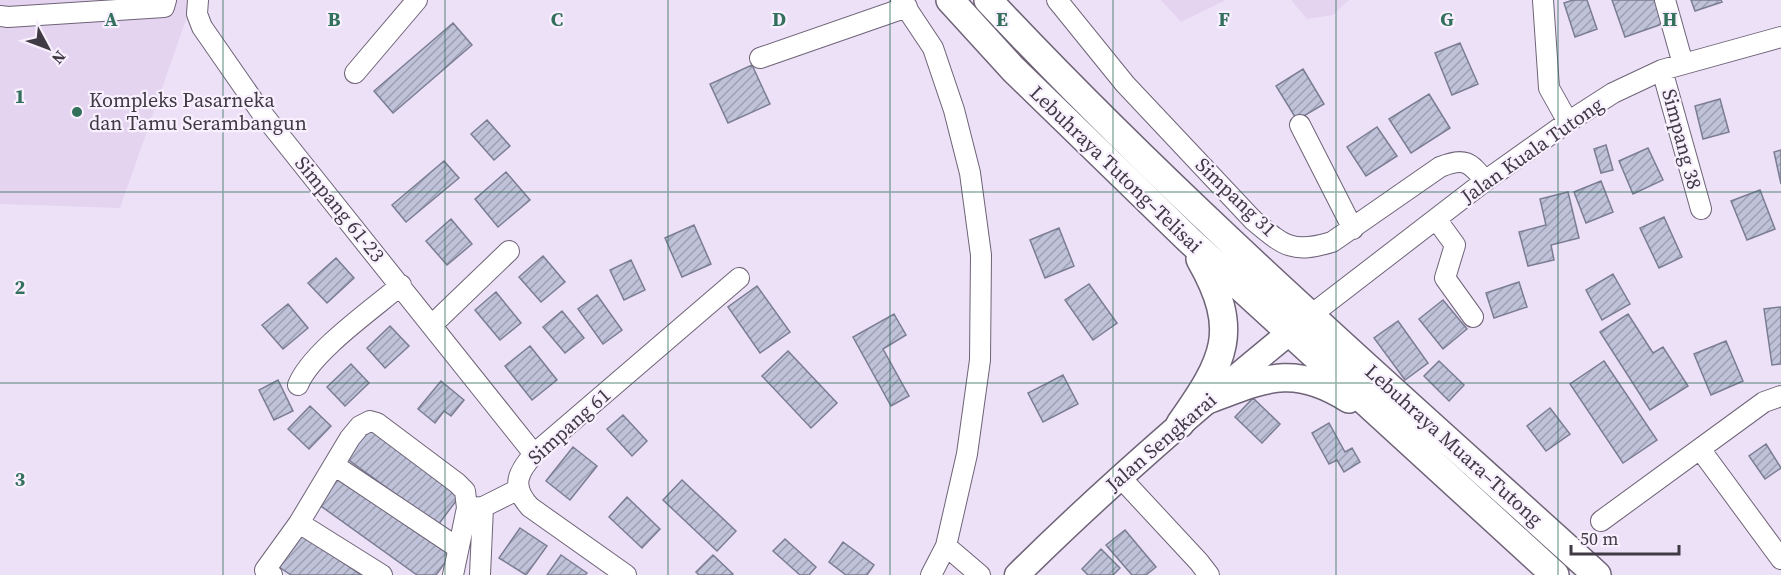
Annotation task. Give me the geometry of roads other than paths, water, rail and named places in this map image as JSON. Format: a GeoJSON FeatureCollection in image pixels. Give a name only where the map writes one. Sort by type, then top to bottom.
{"type":"FeatureCollection","features":[{"type":"Feature","properties":{"kind":"highway","name":"Lebuhraya Tutong–Telisai"},"geometry":{"type":"LineString","coordinates":[[950,0],[1012,69],[1189,240],[1290,332]]}},
{"type":"Feature","properties":{"kind":"highway","name":"Lebuhraya Tutong–Telisai"},"geometry":{"type":"LineString","coordinates":[[988,0],[1099,114],[1208,220],[1311,315]]}},
{"type":"Feature","properties":{"kind":"highway"},"geometry":{"type":"LineString","coordinates":[[1180,424],[1216,366],[1223,344],[1222,308],[1217,291],[1189,240]]}},
{"type":"Feature","properties":{"kind":"highway","name":"Lebuhraya Muara–Tutong"},"geometry":{"type":"LineString","coordinates":[[1311,315],[1597,575]]}},
{"type":"Feature","properties":{"kind":"highway","name":"Lebuhraya Muara–Tutong"},"geometry":{"type":"LineString","coordinates":[[1290,332],[1555,575]]}},
{"type":"Feature","properties":{"kind":"highway"},"geometry":{"type":"LineString","coordinates":[[1210,399],[1257,381],[1281,376],[1297,377],[1335,390],[1397,431]]}},
{"type":"Feature","properties":{"kind":"main road","name":"Jalan Sengkarai"},"geometry":{"type":"LineString","coordinates":[[1017,575],[1120,477],[1311,315]]}},
{"type":"Feature","properties":{"kind":"street"},"geometry":{"type":"LineString","coordinates":[[0,16],[164,7],[166,0]]}},
{"type":"Feature","properties":{"kind":"street","name":"Simpang 61-23"},"geometry":{"type":"LineString","coordinates":[[198,0],[197,14],[202,27],[261,112],[534,454]]}},
{"type":"Feature","properties":{"kind":"street"},"geometry":{"type":"LineString","coordinates":[[356,73],[417,0]]}},
{"type":"Feature","properties":{"kind":"street","name":"Simpang 31"},"geometry":{"type":"LineString","coordinates":[[1057,0],[1125,84],[1253,220],[1274,237],[1294,248],[1314,247],[1332,242],[1440,167],[1453,162],[1464,161],[1473,166],[1485,181]]}},
{"type":"Feature","properties":{"kind":"street"},"geometry":{"type":"LineString","coordinates":[[1543,0],[1549,88],[1568,122]]}},
{"type":"Feature","properties":{"kind":"street"},"geometry":{"type":"LineString","coordinates":[[1665,0],[1683,64]]}},
{"type":"Feature","properties":{"kind":"street"},"geometry":{"type":"LineString","coordinates":[[760,58],[904,4],[933,48],[954,111],[970,173],[981,255],[980,360],[967,454],[946,546],[931,575]]}},
{"type":"Feature","properties":{"kind":"street","name":"Jalan Kuala Tutong"},"geometry":{"type":"LineString","coordinates":[[1311,315],[1485,181],[1613,93],[1662,70],[1781,37]]}},
{"type":"Feature","properties":{"kind":"street","name":"Simpang 38"},"geometry":{"type":"LineString","coordinates":[[1662,70],[1701,209]]}},
{"type":"Feature","properties":{"kind":"street"},"geometry":{"type":"LineString","coordinates":[[1300,125],[1353,229]]}},
{"type":"Feature","properties":{"kind":"street"},"geometry":{"type":"LineString","coordinates":[[1436,219],[1455,245],[1445,278],[1473,317]]}},
{"type":"Feature","properties":{"kind":"street"},"geometry":{"type":"LineString","coordinates":[[432,325],[509,251]]}},
{"type":"Feature","properties":{"kind":"street","name":"Simpang 61"},"geometry":{"type":"LineString","coordinates":[[517,490],[522,470],[534,454],[739,278]]}},
{"type":"Feature","properties":{"kind":"street"},"geometry":{"type":"LineString","coordinates":[[298,385],[302,373],[323,351],[401,285]]}},
{"type":"Feature","properties":{"kind":"street"},"geometry":{"type":"LineString","coordinates":[[1601,520],[1764,402],[1781,396]]}},
{"type":"Feature","properties":{"kind":"street"},"geometry":{"type":"LineString","coordinates":[[272,575],[265,570],[299,523],[355,432],[360,426],[370,421],[377,423],[465,491],[475,507],[480,575]]}},
{"type":"Feature","properties":{"kind":"street"},"geometry":{"type":"LineString","coordinates":[[1700,449],[1781,559]]}},
{"type":"Feature","properties":{"kind":"street"},"geometry":{"type":"LineString","coordinates":[[334,465],[458,548]]}},
{"type":"Feature","properties":{"kind":"street"},"geometry":{"type":"LineString","coordinates":[[1120,477],[1209,575]]}},
{"type":"Feature","properties":{"kind":"street"},"geometry":{"type":"LineString","coordinates":[[453,575],[458,548],[475,507],[517,490],[530,507],[627,575]]}},
{"type":"Feature","properties":{"kind":"street"},"geometry":{"type":"LineString","coordinates":[[299,523],[382,575]]}},
{"type":"Feature","properties":{"kind":"street"},"geometry":{"type":"LineString","coordinates":[[946,546],[980,575]]}},
{"type":"Feature","properties":{"kind":"place","name":"Kompleks Pasarneka dan Tamu Serambangun"},"geometry":{"type":"Point","coordinates":[77,112]}}]}
